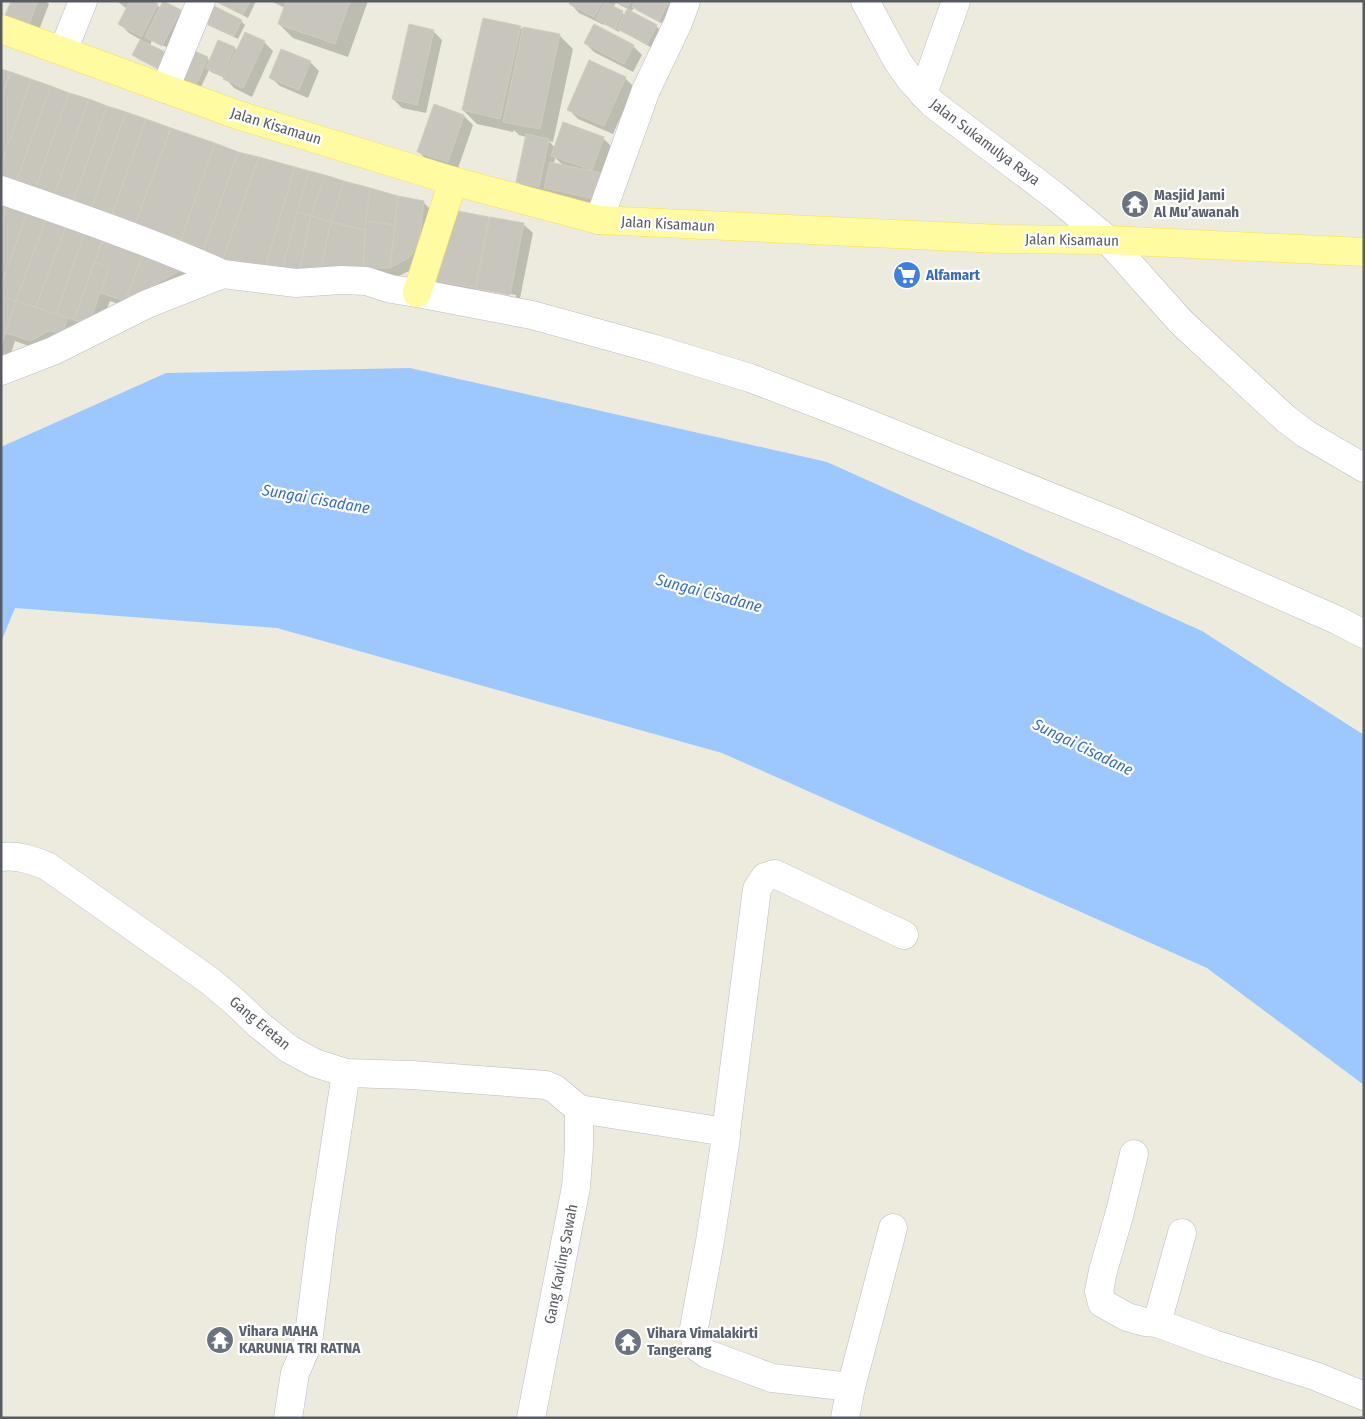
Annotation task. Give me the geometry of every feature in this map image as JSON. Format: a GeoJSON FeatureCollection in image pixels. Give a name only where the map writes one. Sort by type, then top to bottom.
{"type":"FeatureCollection","features":[{"type":"Feature","properties":{"kind":"main road","name":"Jalan Kisamaun"},"geometry":{"type":"LineString","coordinates":[[1,29],[238,114],[453,180],[599,220],[1000,239],[1108,240],[1364,252]]}},
{"type":"Feature","properties":{"kind":"main road"},"geometry":{"type":"LineString","coordinates":[[417,293],[453,180]]}},
{"type":"Feature","properties":{"kind":"street"},"geometry":{"type":"LineString","coordinates":[[63,51],[83,1]]}},
{"type":"Feature","properties":{"kind":"street"},"geometry":{"type":"LineString","coordinates":[[164,89],[201,1]]}},
{"type":"Feature","properties":{"kind":"street"},"geometry":{"type":"LineString","coordinates":[[599,220],[646,90],[678,23],[686,1]]}},
{"type":"Feature","properties":{"kind":"street","name":"Jalan Sukamulya Raya"},"geometry":{"type":"LineString","coordinates":[[865,1],[898,62],[910,79],[933,104],[1055,196],[1108,240],[1181,322],[1269,404],[1306,434],[1364,468]]}},
{"type":"Feature","properties":{"kind":"street"},"geometry":{"type":"LineString","coordinates":[[923,94],[956,1]]}},
{"type":"Feature","properties":{"kind":"street"},"geometry":{"type":"LineString","coordinates":[[1,190],[126,234],[223,274],[296,283],[341,280],[366,281],[391,289],[532,314],[750,378],[852,416],[1118,524],[1337,620],[1364,634]]}},
{"type":"Feature","properties":{"kind":"street"},"geometry":{"type":"LineString","coordinates":[[1,371],[54,351],[147,304],[223,274]]}},
{"type":"Feature","properties":{"kind":"street","name":"Gang Eretan"},"geometry":{"type":"LineString","coordinates":[[1,857],[10,856],[30,859],[47,866],[210,981],[289,1049],[315,1063],[346,1073],[412,1075],[546,1085],[555,1089],[579,1109]]}},
{"type":"Feature","properties":{"kind":"street"},"geometry":{"type":"LineString","coordinates":[[851,1387],[772,1378],[707,1354],[696,1346],[694,1328],[726,1137],[757,889],[765,877],[775,874],[904,935]]}},
{"type":"Feature","properties":{"kind":"street"},"geometry":{"type":"LineString","coordinates":[[288,1418],[295,1373],[308,1343],[322,1230],[346,1073]]}},
{"type":"Feature","properties":{"kind":"street"},"geometry":{"type":"LineString","coordinates":[[579,1109],[726,1132]]}},
{"type":"Feature","properties":{"kind":"street","name":"Gang Kavling Sawah"},"geometry":{"type":"LineString","coordinates":[[531,1418],[576,1187],[579,1109]]}},
{"type":"Feature","properties":{"kind":"street"},"geometry":{"type":"LineString","coordinates":[[1134,1154],[1103,1271],[1099,1291],[1102,1303],[1136,1320],[1157,1323],[1214,1344],[1315,1376],[1364,1396]]}},
{"type":"Feature","properties":{"kind":"street"},"geometry":{"type":"LineString","coordinates":[[845,1418],[851,1387],[893,1228]]}},
{"type":"Feature","properties":{"kind":"street"},"geometry":{"type":"LineString","coordinates":[[1157,1323],[1182,1233]]}},
{"type":"Feature","properties":{"kind":"water","name":"Sungai Cisadane"},"geometry":{"type":"Polygon","coordinates":[[[410,368],[827,462],[1202,631],[1364,735],[1364,1085],[1207,968],[722,753],[277,628],[15,608],[1,642],[1,447],[166,373],[410,368]]]}},
{"type":"Feature","properties":{"kind":"building"},"geometry":{"type":"Polygon","coordinates":[[[11,1],[38,1],[28,27],[4,18],[11,1]]]}},
{"type":"Feature","properties":{"kind":"building"},"geometry":{"type":"Polygon","coordinates":[[[130,1],[153,1],[158,4],[141,37],[118,24],[130,1]]]}},
{"type":"Feature","properties":{"kind":"building"},"geometry":{"type":"Polygon","coordinates":[[[163,1],[181,10],[162,46],[145,37],[163,1]]]}},
{"type":"Feature","properties":{"kind":"building"},"geometry":{"type":"Polygon","coordinates":[[[215,1],[250,1],[243,15],[215,1]]]}},
{"type":"Feature","properties":{"kind":"building"},"geometry":{"type":"Polygon","coordinates":[[[286,1],[350,1],[335,44],[278,24],[286,1]]]}},
{"type":"Feature","properties":{"kind":"building"},"geometry":{"type":"Polygon","coordinates":[[[570,1],[603,1],[594,17],[569,4],[570,1]]]}},
{"type":"Feature","properties":{"kind":"building"},"geometry":{"type":"Polygon","coordinates":[[[615,1],[631,1],[628,7],[615,1]]]}},
{"type":"Feature","properties":{"kind":"building"},"geometry":{"type":"Polygon","coordinates":[[[635,1],[669,1],[659,21],[632,7],[635,1]]]}},
{"type":"Feature","properties":{"kind":"building"},"geometry":{"type":"Polygon","coordinates":[[[605,2],[623,11],[615,29],[596,19],[605,2]]]}},
{"type":"Feature","properties":{"kind":"building"},"geometry":{"type":"Polygon","coordinates":[[[210,4],[242,20],[234,36],[202,21],[210,4]]]}},
{"type":"Feature","properties":{"kind":"building"},"geometry":{"type":"Polygon","coordinates":[[[627,9],[657,25],[647,44],[617,29],[627,9]]]}},
{"type":"Feature","properties":{"kind":"building"},"geometry":{"type":"Polygon","coordinates":[[[483,18],[521,26],[500,119],[462,110],[483,18]]]}},
{"type":"Feature","properties":{"kind":"building"},"geometry":{"type":"Polygon","coordinates":[[[409,24],[434,30],[417,105],[392,99],[409,24]]]}},
{"type":"Feature","properties":{"kind":"building"},"geometry":{"type":"Polygon","coordinates":[[[594,24],[634,45],[624,64],[584,43],[594,24]]]}},
{"type":"Feature","properties":{"kind":"building"},"geometry":{"type":"Polygon","coordinates":[[[523,27],[560,34],[540,129],[503,122],[523,27]]]}},
{"type":"Feature","properties":{"kind":"building"},"geometry":{"type":"Polygon","coordinates":[[[245,32],[265,41],[243,88],[223,79],[245,32]]]}},
{"type":"Feature","properties":{"kind":"building"},"geometry":{"type":"Polygon","coordinates":[[[140,40],[176,57],[168,73],[132,55],[140,40]]]}},
{"type":"Feature","properties":{"kind":"building"},"geometry":{"type":"Polygon","coordinates":[[[218,40],[235,47],[223,76],[206,68],[218,40]]]}},
{"type":"Feature","properties":{"kind":"building"},"geometry":{"type":"Polygon","coordinates":[[[185,47],[208,57],[197,84],[174,74],[185,47]]]}},
{"type":"Feature","properties":{"kind":"building"},"geometry":{"type":"Polygon","coordinates":[[[281,49],[311,61],[299,90],[269,78],[281,49]]]}},
{"type":"Feature","properties":{"kind":"building"},"geometry":{"type":"Polygon","coordinates":[[[589,60],[626,77],[604,126],[567,110],[589,60]]]}},
{"type":"Feature","properties":{"kind":"building"},"geometry":{"type":"Polygon","coordinates":[[[1,69],[11,72],[1,98],[1,69]]]}},
{"type":"Feature","properties":{"kind":"building"},"geometry":{"type":"Polygon","coordinates":[[[11,72],[31,79],[1,166],[1,98],[11,72]]]}},
{"type":"Feature","properties":{"kind":"building"},"geometry":{"type":"Polygon","coordinates":[[[31,79],[51,86],[16,182],[1,177],[1,166],[31,79]]]}},
{"type":"Feature","properties":{"kind":"building"},"geometry":{"type":"Polygon","coordinates":[[[51,86],[69,93],[35,189],[16,182],[51,86]]]}},
{"type":"Feature","properties":{"kind":"building"},"geometry":{"type":"Polygon","coordinates":[[[69,93],[89,99],[54,195],[35,189],[69,93]]]}},
{"type":"Feature","properties":{"kind":"building"},"geometry":{"type":"Polygon","coordinates":[[[89,99],[107,106],[73,202],[54,195],[89,99]]]}},
{"type":"Feature","properties":{"kind":"building"},"geometry":{"type":"Polygon","coordinates":[[[434,104],[464,115],[448,162],[417,152],[434,104]]]}},
{"type":"Feature","properties":{"kind":"building"},"geometry":{"type":"Polygon","coordinates":[[[107,106],[126,112],[91,209],[73,202],[107,106]]]}},
{"type":"Feature","properties":{"kind":"building"},"geometry":{"type":"Polygon","coordinates":[[[126,112],[146,119],[112,215],[91,209],[126,112]]]}},
{"type":"Feature","properties":{"kind":"building"},"geometry":{"type":"Polygon","coordinates":[[[146,119],[171,128],[135,224],[112,215],[146,119]]]}},
{"type":"Feature","properties":{"kind":"building"},"geometry":{"type":"Polygon","coordinates":[[[563,122],[604,137],[592,170],[551,156],[563,122]]]}},
{"type":"Feature","properties":{"kind":"building"},"geometry":{"type":"Polygon","coordinates":[[[171,128],[215,143],[181,240],[135,224],[171,128]]]}},
{"type":"Feature","properties":{"kind":"building"},"geometry":{"type":"Polygon","coordinates":[[[526,134],[549,139],[539,187],[516,182],[526,134]]]}},
{"type":"Feature","properties":{"kind":"building"},"geometry":{"type":"Polygon","coordinates":[[[215,143],[238,152],[204,248],[181,240],[215,143]]]}},
{"type":"Feature","properties":{"kind":"building"},"geometry":{"type":"Polygon","coordinates":[[[238,152],[259,157],[223,259],[203,252],[238,152]]]}},
{"type":"Feature","properties":{"kind":"building"},"geometry":{"type":"Polygon","coordinates":[[[259,157],[295,167],[265,268],[241,265],[223,259],[259,157]]]}},
{"type":"Feature","properties":{"kind":"building"},"geometry":{"type":"Polygon","coordinates":[[[550,162],[601,173],[595,199],[544,188],[550,162]]]}},
{"type":"Feature","properties":{"kind":"building"},"geometry":{"type":"Polygon","coordinates":[[[295,167],[309,171],[282,270],[265,268],[295,167]]]}},
{"type":"Feature","properties":{"kind":"building"},"geometry":{"type":"Polygon","coordinates":[[[309,171],[325,175],[311,216],[297,212],[309,171]]]}},
{"type":"Feature","properties":{"kind":"building"},"geometry":{"type":"Polygon","coordinates":[[[325,175],[344,181],[331,222],[311,216],[325,175]]]}},
{"type":"Feature","properties":{"kind":"building"},"geometry":{"type":"Polygon","coordinates":[[[344,181],[370,188],[365,230],[331,222],[344,181]]]}},
{"type":"Feature","properties":{"kind":"building"},"geometry":{"type":"Polygon","coordinates":[[[370,188],[398,196],[395,225],[366,221],[370,188]]]}},
{"type":"Feature","properties":{"kind":"building"},"geometry":{"type":"Polygon","coordinates":[[[398,196],[424,201],[419,244],[410,257],[390,268],[398,196]]]}},
{"type":"Feature","properties":{"kind":"building"},"geometry":{"type":"Polygon","coordinates":[[[1,204],[7,206],[1,224],[1,204]]]}},
{"type":"Feature","properties":{"kind":"building"},"geometry":{"type":"Polygon","coordinates":[[[7,206],[27,213],[1,286],[1,224],[7,206]]]}},
{"type":"Feature","properties":{"kind":"building"},"geometry":{"type":"Polygon","coordinates":[[[447,209],[489,217],[475,288],[433,280],[447,209]]]}},
{"type":"Feature","properties":{"kind":"building"},"geometry":{"type":"Polygon","coordinates":[[[297,212],[311,216],[300,269],[282,270],[297,212]]]}},
{"type":"Feature","properties":{"kind":"building"},"geometry":{"type":"Polygon","coordinates":[[[27,213],[46,219],[16,301],[1,296],[1,286],[27,213]]]}},
{"type":"Feature","properties":{"kind":"building"},"geometry":{"type":"Polygon","coordinates":[[[311,216],[331,222],[321,269],[300,269],[311,216]]]}},
{"type":"Feature","properties":{"kind":"building"},"geometry":{"type":"Polygon","coordinates":[[[490,217],[524,223],[510,295],[476,289],[490,217]]]}},
{"type":"Feature","properties":{"kind":"building"},"geometry":{"type":"Polygon","coordinates":[[[46,219],[66,226],[36,307],[16,301],[46,219]]]}},
{"type":"Feature","properties":{"kind":"building"},"geometry":{"type":"Polygon","coordinates":[[[366,221],[395,225],[390,268],[363,268],[366,221]]]}},
{"type":"Feature","properties":{"kind":"building"},"geometry":{"type":"Polygon","coordinates":[[[331,222],[365,230],[363,268],[321,269],[331,222]]]}},
{"type":"Feature","properties":{"kind":"building"},"geometry":{"type":"Polygon","coordinates":[[[66,226],[85,232],[56,314],[36,307],[66,226]]]}},
{"type":"Feature","properties":{"kind":"building"},"geometry":{"type":"Polygon","coordinates":[[[85,232],[103,238],[74,320],[56,314],[85,232]]]}},
{"type":"Feature","properties":{"kind":"building"},"geometry":{"type":"Polygon","coordinates":[[[103,238],[144,252],[125,301],[101,293],[109,267],[95,262],[103,238]]]}},
{"type":"Feature","properties":{"kind":"building"},"geometry":{"type":"Polygon","coordinates":[[[144,252],[183,269],[125,301],[144,252]]]}},
{"type":"Feature","properties":{"kind":"building"},"geometry":{"type":"Polygon","coordinates":[[[95,262],[109,267],[90,321],[84,323],[74,320],[95,262]]]}},
{"type":"Feature","properties":{"kind":"building"},"geometry":{"type":"Polygon","coordinates":[[[1,296],[16,301],[1,346],[1,296]]]}},
{"type":"Feature","properties":{"kind":"building"},"geometry":{"type":"Polygon","coordinates":[[[16,301],[68,318],[62,333],[48,331],[31,341],[6,333],[16,301]]]}},
{"type":"Feature","properties":{"kind":"place","name":"Masjid Jami Al Mu’awanah"},"geometry":{"type":"Point","coordinates":[1135,204]}},
{"type":"Feature","properties":{"kind":"place","name":"Alfamart"},"geometry":{"type":"Point","coordinates":[907,275]}},
{"type":"Feature","properties":{"kind":"place","name":"Vihara MAHA KARUNIA TRI RATNA"},"geometry":{"type":"Point","coordinates":[220,1340]}},
{"type":"Feature","properties":{"kind":"place","name":"Vihara Vimalakirti Tangerang"},"geometry":{"type":"Point","coordinates":[628,1342]}}]}
